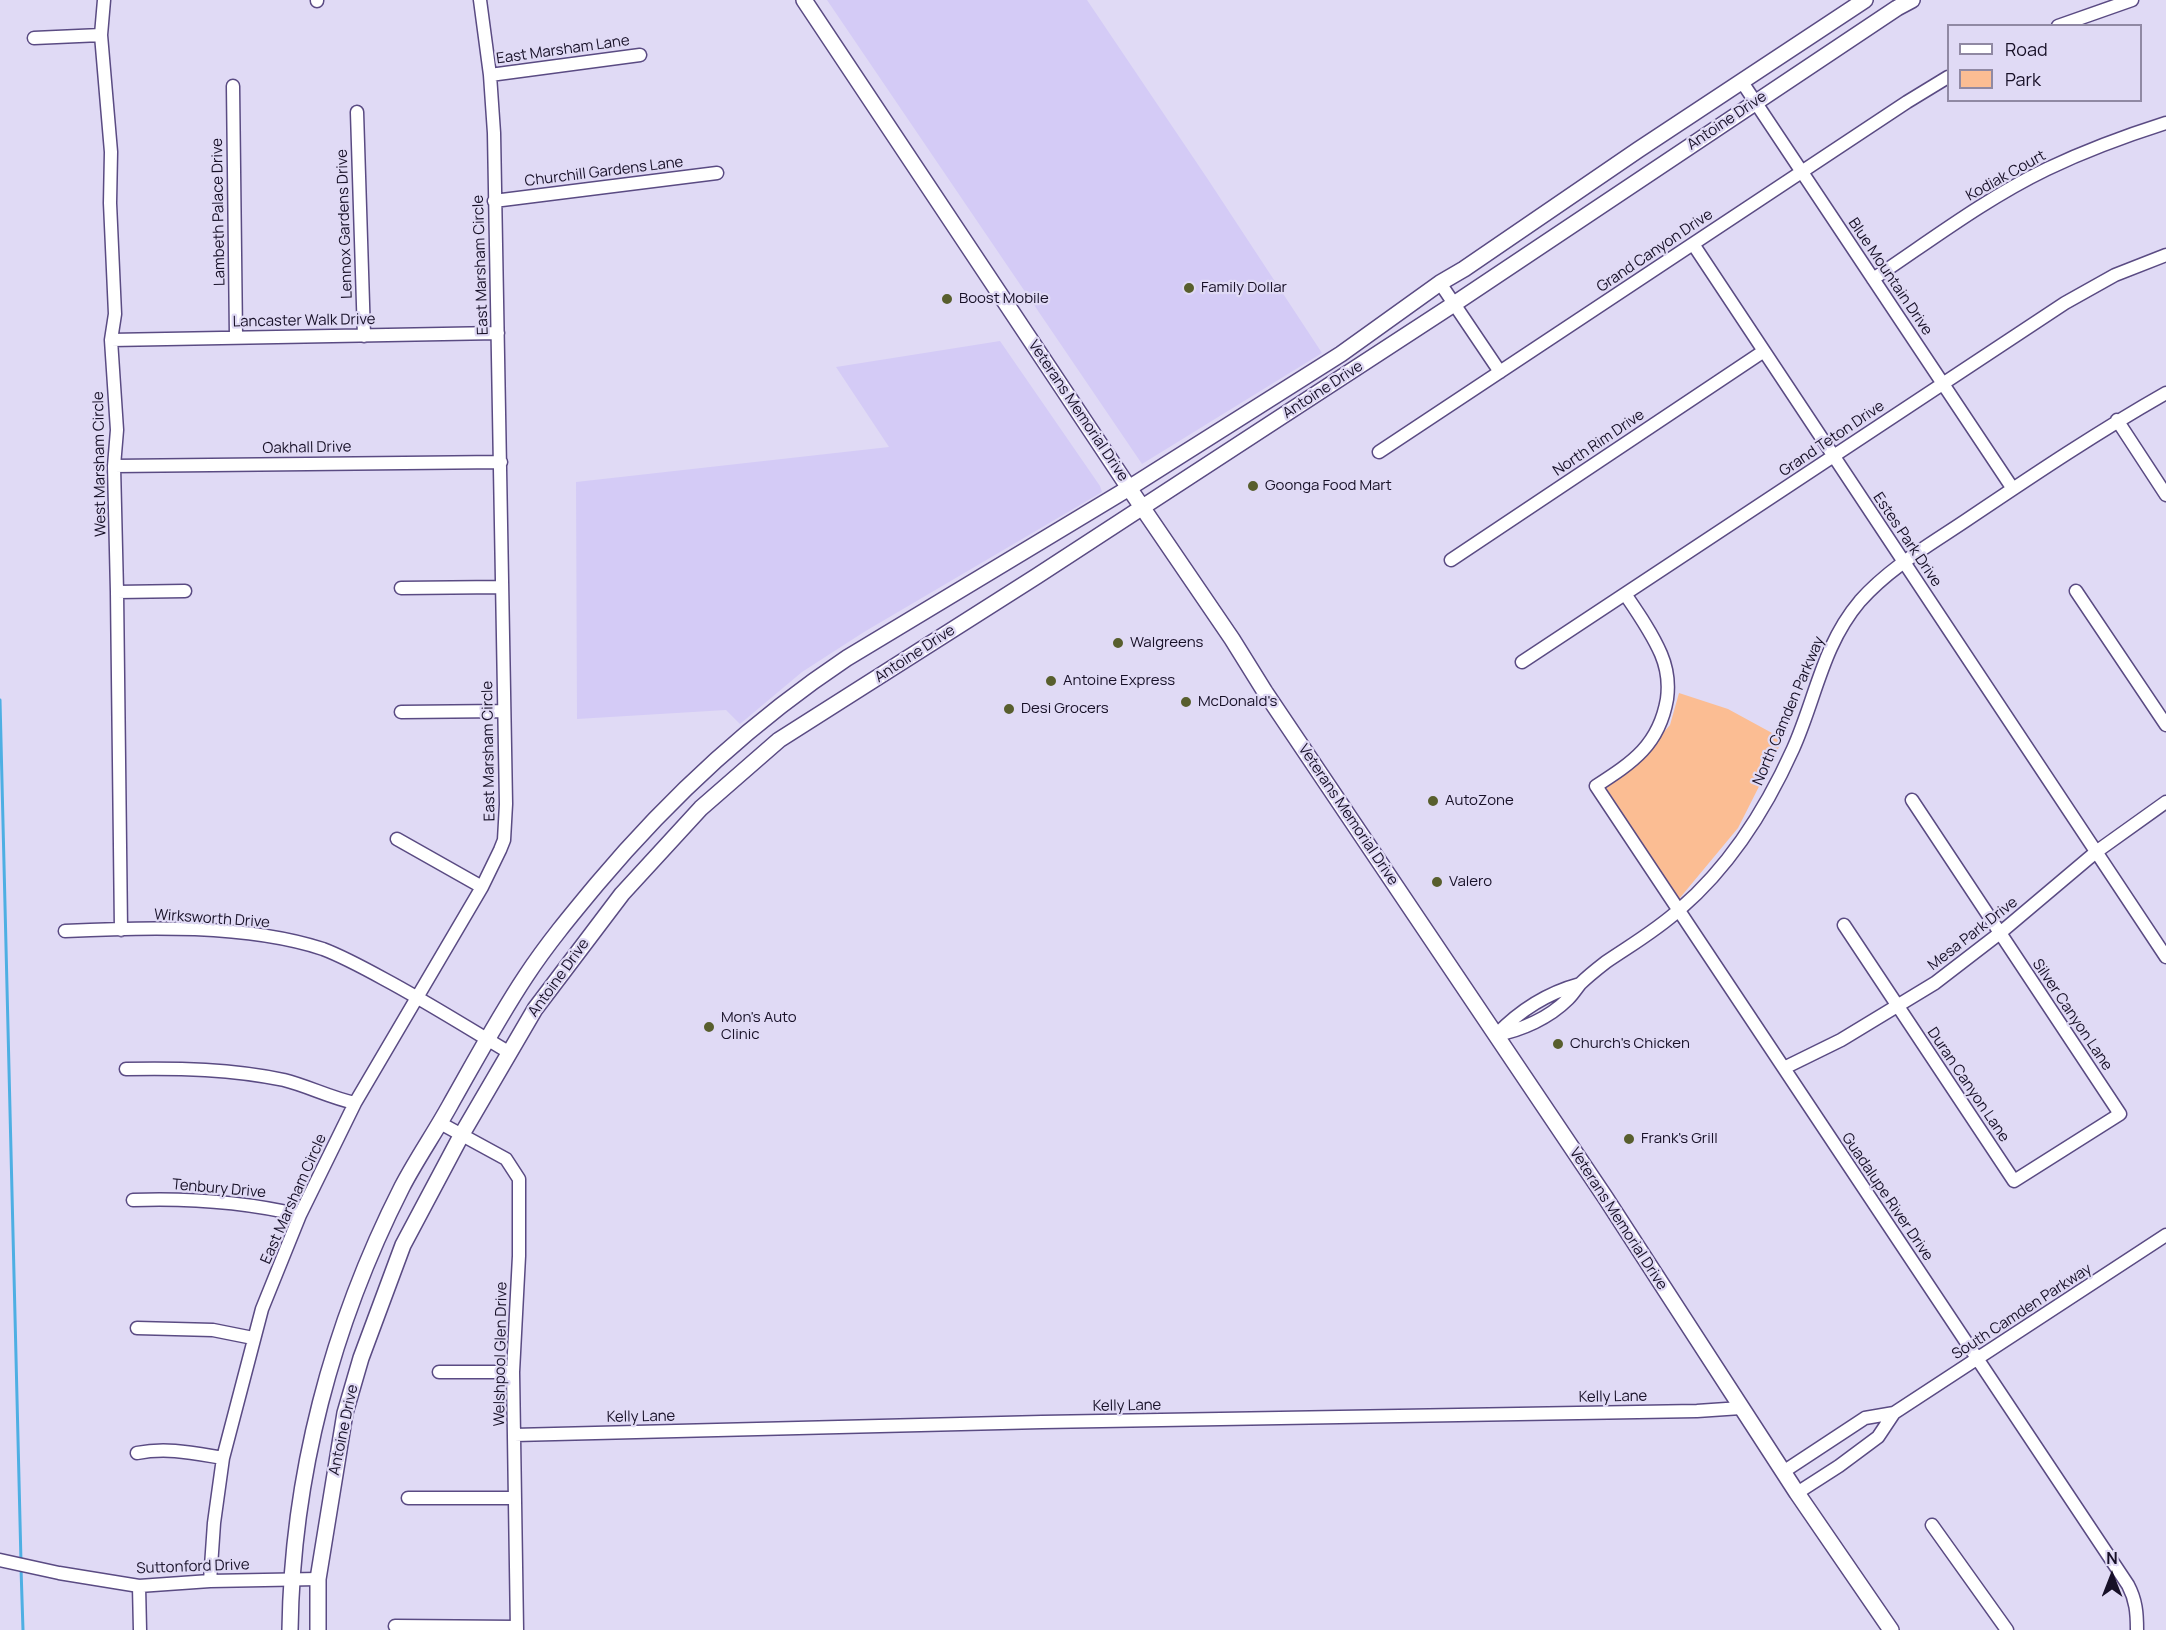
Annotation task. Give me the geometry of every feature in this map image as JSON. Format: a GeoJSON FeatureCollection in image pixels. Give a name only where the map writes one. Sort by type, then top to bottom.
{"type":"FeatureCollection","features":[{"type":"Feature","properties":{"kind":"main road","name":"Veterans Memorial Drive"},"geometry":{"type":"LineString","coordinates":[[804,0],[1599,1189],[1797,1493],[1891,1630]]}},
{"type":"Feature","properties":{"kind":"main road","name":"Antoine Drive"},"geometry":{"type":"LineString","coordinates":[[290,1630],[290,1580],[307,1461],[318,1406],[335,1348],[364,1269],[384,1224],[404,1184],[525,977],[570,916],[657,815],[730,745],[805,686],[847,658],[1129,488],[1319,368],[1440,283],[1865,0]]}},
{"type":"Feature","properties":{"kind":"main road","name":"Antoine Drive"},"geometry":{"type":"LineString","coordinates":[[318,1630],[318,1579],[345,1413],[361,1358],[403,1245],[462,1134],[535,1009],[622,894],[701,808],[779,740],[1330,385],[1912,0]]}},
{"type":"Feature","properties":{"kind":"main road"},"geometry":{"type":"LineString","coordinates":[[1319,368],[1330,385]]}},
{"type":"Feature","properties":{"kind":"main road"},"geometry":{"type":"LineString","coordinates":[[335,1348],[361,1358]]}},
{"type":"Feature","properties":{"kind":"street","name":"West Marsham Circle"},"geometry":{"type":"LineString","coordinates":[[104,0],[101,35],[111,152],[110,203],[115,314],[111,340],[117,429],[114,466],[121,930]]}},
{"type":"Feature","properties":{"kind":"street","name":"East Marsham Circle"},"geometry":{"type":"LineString","coordinates":[[210,1581],[214,1523],[223,1458],[262,1309],[300,1215],[355,1103],[482,886],[504,840],[506,804],[494,133],[490,75],[480,0]]}},
{"type":"Feature","properties":{"kind":"street"},"geometry":{"type":"LineString","coordinates":[[2064,24],[2132,0]]}},
{"type":"Feature","properties":{"kind":"street"},"geometry":{"type":"LineString","coordinates":[[34,38],[101,35]]}},
{"type":"Feature","properties":{"kind":"street","name":"East Marsham Lane"},"geometry":{"type":"LineString","coordinates":[[490,75],[640,55]]}},
{"type":"Feature","properties":{"kind":"street","name":"Grand Canyon Drive"},"geometry":{"type":"LineString","coordinates":[[1379,452],[1906,102],[1947,78]]}},
{"type":"Feature","properties":{"kind":"street","name":"Blue Mountain Drive"},"geometry":{"type":"LineString","coordinates":[[1742,82],[2013,489]]}},
{"type":"Feature","properties":{"kind":"street","name":"Lambeth Palace Drive"},"geometry":{"type":"LineString","coordinates":[[232,86],[236,337]]}},
{"type":"Feature","properties":{"kind":"street","name":"Lennox Gardens Drive"},"geometry":{"type":"LineString","coordinates":[[357,112],[364,336]]}},
{"type":"Feature","properties":{"kind":"street","name":"Kodiak Court"},"geometry":{"type":"LineString","coordinates":[[1873,279],[1968,215],[2036,175],[2092,149],[2166,123]]}},
{"type":"Feature","properties":{"kind":"street","name":"Churchill Gardens Lane"},"geometry":{"type":"LineString","coordinates":[[494,201],[717,173]]}},
{"type":"Feature","properties":{"kind":"street","name":"Estes Park Drive"},"geometry":{"type":"LineString","coordinates":[[1693,244],[2166,957]]}},
{"type":"Feature","properties":{"kind":"street","name":"Grand Teton Drive"},"geometry":{"type":"LineString","coordinates":[[1522,662],[2065,303],[2115,275],[2166,255]]}},
{"type":"Feature","properties":{"kind":"street"},"geometry":{"type":"LineString","coordinates":[[1440,283],[1500,372]]}},
{"type":"Feature","properties":{"kind":"street","name":"Lancaster Walk Drive"},"geometry":{"type":"LineString","coordinates":[[111,340],[498,333]]}},
{"type":"Feature","properties":{"kind":"street","name":"North Rim Drive"},"geometry":{"type":"LineString","coordinates":[[1451,560],[1764,351]]}},
{"type":"Feature","properties":{"kind":"street","name":"North Camden Parkway"},"geometry":{"type":"LineString","coordinates":[[1496,1035],[1510,1020],[1531,1005],[1558,990],[1580,984],[1605,963],[1680,910],[1731,856],[1768,799],[1793,748],[1823,663],[1850,614],[1870,590],[1904,562],[2013,489],[2117,420],[2166,393]]}},
{"type":"Feature","properties":{"kind":"street"},"geometry":{"type":"LineString","coordinates":[[2117,420],[2166,495]]}},
{"type":"Feature","properties":{"kind":"street","name":"Oakhall Drive"},"geometry":{"type":"LineString","coordinates":[[114,466],[501,462]]}},
{"type":"Feature","properties":{"kind":"street"},"geometry":{"type":"LineString","coordinates":[[401,588],[502,587]]}},
{"type":"Feature","properties":{"kind":"street"},"geometry":{"type":"LineString","coordinates":[[117,592],[185,591]]}},
{"type":"Feature","properties":{"kind":"street"},"geometry":{"type":"LineString","coordinates":[[2076,591],[2166,725]]}},
{"type":"Feature","properties":{"kind":"street","name":"Guadalupe River Drive"},"geometry":{"type":"LineString","coordinates":[[1625,594],[1661,653],[1667,673],[1668,692],[1662,721],[1652,740],[1638,757],[1596,786],[2128,1585],[2137,1610],[2137,1630]]}},
{"type":"Feature","properties":{"kind":"street"},"geometry":{"type":"LineString","coordinates":[[401,712],[504,711]]}},
{"type":"Feature","properties":{"kind":"street","name":"Silver Canyon Lane"},"geometry":{"type":"LineString","coordinates":[[1912,800],[2120,1114],[2014,1180]]}},
{"type":"Feature","properties":{"kind":"street","name":"Mesa Park Drive"},"geometry":{"type":"LineString","coordinates":[[1784,1068],[1841,1040],[1935,983],[2000,933],[2096,852],[2166,802]]}},
{"type":"Feature","properties":{"kind":"street"},"geometry":{"type":"LineString","coordinates":[[397,839],[482,886]]}},
{"type":"Feature","properties":{"kind":"street","name":"Duran Canyon Lane"},"geometry":{"type":"LineString","coordinates":[[1844,925],[2014,1180]]}},
{"type":"Feature","properties":{"kind":"street","name":"Wirksworth Drive"},"geometry":{"type":"LineString","coordinates":[[65,931],[243,933],[296,942],[349,960],[418,996],[510,1053]]}},
{"type":"Feature","properties":{"kind":"street"},"geometry":{"type":"LineString","coordinates":[[126,1069],[212,1069],[250,1074],[287,1081],[355,1103]]}},
{"type":"Feature","properties":{"kind":"street","name":"Welshpool Glen Drive"},"geometry":{"type":"LineString","coordinates":[[440,1123],[506,1159],[519,1179],[519,1256],[513,1372],[517,1628]]}},
{"type":"Feature","properties":{"kind":"street","name":"Tenbury Drive"},"geometry":{"type":"LineString","coordinates":[[134,1200],[174,1198],[209,1200],[247,1204],[300,1215]]}},
{"type":"Feature","properties":{"kind":"street","name":"South Camden Parkway"},"geometry":{"type":"LineString","coordinates":[[1783,1472],[1865,1419],[1894,1413],[2166,1235]]}},
{"type":"Feature","properties":{"kind":"street"},"geometry":{"type":"LineString","coordinates":[[137,1328],[213,1330],[253,1338]]}},
{"type":"Feature","properties":{"kind":"street"},"geometry":{"type":"LineString","coordinates":[[439,1372],[513,1372]]}},
{"type":"Feature","properties":{"kind":"street","name":"Kelly Lane"},"geometry":{"type":"LineString","coordinates":[[514,1435],[1042,1422],[1697,1411],[1741,1408]]}},
{"type":"Feature","properties":{"kind":"street","name":"South Camden Parkway"},"geometry":{"type":"LineString","coordinates":[[1797,1493],[1878,1437],[1894,1413]]}},
{"type":"Feature","properties":{"kind":"street"},"geometry":{"type":"LineString","coordinates":[[137,1453],[158,1449],[179,1450],[223,1458]]}},
{"type":"Feature","properties":{"kind":"street"},"geometry":{"type":"LineString","coordinates":[[408,1498],[515,1498]]}},
{"type":"Feature","properties":{"kind":"street"},"geometry":{"type":"LineString","coordinates":[[1932,1525],[2007,1630]]}},
{"type":"Feature","properties":{"kind":"street","name":"Suttonford Drive"},"geometry":{"type":"LineString","coordinates":[[4,1561],[139,1586],[210,1581],[318,1579]]}},
{"type":"Feature","properties":{"kind":"street"},"geometry":{"type":"LineString","coordinates":[[139,1586],[140,1630]]}},
{"type":"Feature","properties":{"kind":"street"},"geometry":{"type":"LineString","coordinates":[[395,1626],[517,1628]]}},
{"type":"Feature","properties":{"kind":"shaded area"},"geometry":{"type":"Polygon","coordinates":[[[827,0],[1087,0],[1322,353],[1142,464],[827,0]]]}},
{"type":"Feature","properties":{"kind":"shaded area"},"geometry":{"type":"Polygon","coordinates":[[[1000,341],[1102,492],[864,632],[802,672],[740,724],[726,710],[577,719],[576,482],[889,447],[836,367],[1000,341]]]}},
{"type":"Feature","properties":{"kind":"green space"},"geometry":{"type":"Polygon","coordinates":[[[1679,693],[1728,709],[1783,739],[1738,828],[1679,899],[1606,788],[1634,766],[1670,725],[1679,693]]]}},
{"type":"Feature","properties":{"kind":"waterway"},"geometry":{"type":"LineString","coordinates":[[0,700],[21,1562]]}},
{"type":"Feature","properties":{"kind":"waterway"},"geometry":{"type":"LineString","coordinates":[[21,1568],[23,1630]]}},
{"type":"Feature","properties":{"kind":"place","name":"Family Dollar"},"geometry":{"type":"Point","coordinates":[1189,288]}},
{"type":"Feature","properties":{"kind":"place","name":"Boost Mobile"},"geometry":{"type":"Point","coordinates":[947,299]}},
{"type":"Feature","properties":{"kind":"place","name":"Goonga Food Mart"},"geometry":{"type":"Point","coordinates":[1253,486]}},
{"type":"Feature","properties":{"kind":"place","name":"Walgreens"},"geometry":{"type":"Point","coordinates":[1118,643]}},
{"type":"Feature","properties":{"kind":"place","name":"Antoine Express"},"geometry":{"type":"Point","coordinates":[1051,681]}},
{"type":"Feature","properties":{"kind":"place","name":"McDonald's"},"geometry":{"type":"Point","coordinates":[1186,702]}},
{"type":"Feature","properties":{"kind":"place","name":"Desi Grocers"},"geometry":{"type":"Point","coordinates":[1009,709]}},
{"type":"Feature","properties":{"kind":"place","name":"AutoZone"},"geometry":{"type":"Point","coordinates":[1433,801]}},
{"type":"Feature","properties":{"kind":"place","name":"Valero"},"geometry":{"type":"Point","coordinates":[1437,882]}},
{"type":"Feature","properties":{"kind":"place","name":"Mon's Auto Clinic"},"geometry":{"type":"Point","coordinates":[709,1027]}},
{"type":"Feature","properties":{"kind":"place","name":"Church's Chicken"},"geometry":{"type":"Point","coordinates":[1558,1044]}},
{"type":"Feature","properties":{"kind":"place","name":"Frank's Grill"},"geometry":{"type":"Point","coordinates":[1629,1139]}}]}
